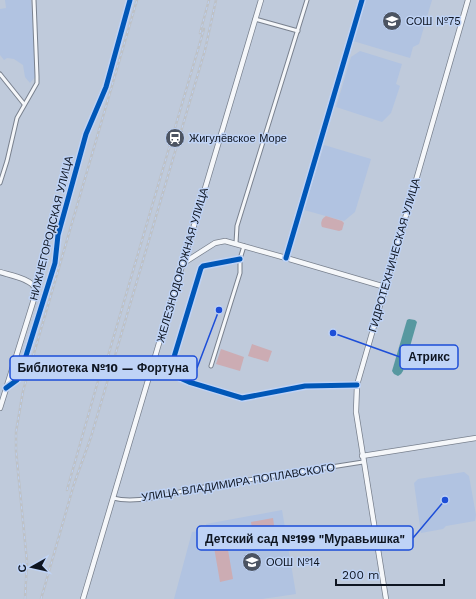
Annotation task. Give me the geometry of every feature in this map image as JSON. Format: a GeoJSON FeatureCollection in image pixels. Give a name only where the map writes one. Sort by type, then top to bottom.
{"type":"FeatureCollection","features":[{"type":"Feature","properties":{"kind":"main road","name":"ЖЕЛЕЗНОДОРОЖНАЯ УЛИЦА"},"geometry":{"type":"LineString","coordinates":[[83,599],[261,0]]}},
{"type":"Feature","properties":{"kind":"main road","name":"ГИДРОТЕХНИЧЕСКАЯ УЛИЦА"},"geometry":{"type":"LineString","coordinates":[[386,599],[356,412],[357,385],[468,0]]}},
{"type":"Feature","properties":{"kind":"main road"},"geometry":{"type":"LineString","coordinates":[[182,264],[215,243],[225,241],[385,288]]}},
{"type":"Feature","properties":{"kind":"main road"},"geometry":{"type":"LineString","coordinates":[[0,272],[26,280],[34,286],[35,290],[34,299],[6,388]]}},
{"type":"Feature","properties":{"kind":"main road","name":"НИЖНЕГОРОДСКАЯ УЛИЦА"},"geometry":{"type":"LineString","coordinates":[[0,408],[6,388]]}},
{"type":"Feature","properties":{"kind":"main road"},"geometry":{"type":"LineString","coordinates":[[362,456],[476,438]]}},
{"type":"Feature","properties":{"kind":"street"},"geometry":{"type":"LineString","coordinates":[[0,183],[17,118],[37,83],[34,0]]}},
{"type":"Feature","properties":{"kind":"street","name":"НИЖНЕГОРОДСКАЯ УЛИЦА"},"geometry":{"type":"LineString","coordinates":[[6,388],[17,380],[20,375],[43,304],[55,263],[58,235],[86,134],[106,88],[130,0]]}},
{"type":"Feature","properties":{"kind":"street"},"geometry":{"type":"LineString","coordinates":[[236,243],[236,226],[307,0]]}},
{"type":"Feature","properties":{"kind":"street"},"geometry":{"type":"LineString","coordinates":[[286,258],[362,0]]}},
{"type":"Feature","properties":{"kind":"street"},"geometry":{"type":"LineString","coordinates":[[255,19],[298,31]]}},
{"type":"Feature","properties":{"kind":"street"},"geometry":{"type":"LineString","coordinates":[[0,74],[24,104]]}},
{"type":"Feature","properties":{"kind":"street"},"geometry":{"type":"LineString","coordinates":[[0,172],[4,170]]}},
{"type":"Feature","properties":{"kind":"street"},"geometry":{"type":"LineString","coordinates":[[211,366],[240,273],[240,259],[244,246]]}},
{"type":"Feature","properties":{"kind":"street"},"geometry":{"type":"LineString","coordinates":[[240,259],[203,266],[201,268],[174,357],[173,364],[176,373],[180,378],[242,398],[305,386],[357,385]]}},
{"type":"Feature","properties":{"kind":"street","name":"УЛИЦА ВЛАДИМИРА ПОПЛАВСКОГО"},"geometry":{"type":"LineString","coordinates":[[113,498],[135,499],[168,495],[191,489],[363,462]]}},
{"type":"Feature","properties":{"kind":"shaded area"},"geometry":{"type":"Polygon","coordinates":[[[5,0],[31,0],[36,76],[30,83],[25,77],[23,65],[14,59],[7,58],[4,60],[0,55],[0,9],[6,8],[5,0]]]}},
{"type":"Feature","properties":{"kind":"shaded area","name":"СОШ №75"},"geometry":{"type":"Polygon","coordinates":[[[365,0],[432,0],[419,44],[413,47],[410,58],[353,41],[365,0]]]}},
{"type":"Feature","properties":{"kind":"shaded area"},"geometry":{"type":"Polygon","coordinates":[[[360,51],[402,64],[396,84],[400,86],[391,113],[382,122],[336,107],[351,57],[360,51]]]}},
{"type":"Feature","properties":{"kind":"shaded area"},"geometry":{"type":"Polygon","coordinates":[[[324,145],[371,159],[355,212],[344,221],[304,210],[324,145]]]}},
{"type":"Feature","properties":{"kind":"shaded area"},"geometry":{"type":"Polygon","coordinates":[[[326,216],[342,221],[344,223],[342,230],[339,231],[322,227],[321,224],[323,218],[326,216]]]}},
{"type":"Feature","properties":{"kind":"shaded area"},"geometry":{"type":"Polygon","coordinates":[[[409,319],[417,322],[403,371],[398,376],[392,371],[407,320],[409,319]]]}},
{"type":"Feature","properties":{"kind":"shaded area"},"geometry":{"type":"Polygon","coordinates":[[[252,344],[272,351],[268,362],[248,356],[252,344]]]}},
{"type":"Feature","properties":{"kind":"shaded area"},"geometry":{"type":"Polygon","coordinates":[[[221,349],[244,357],[240,371],[216,364],[221,349]]]}},
{"type":"Feature","properties":{"kind":"shaded area"},"geometry":{"type":"Polygon","coordinates":[[[464,472],[469,476],[476,515],[475,521],[446,526],[443,529],[421,533],[414,483],[418,479],[464,472]]]}},
{"type":"Feature","properties":{"kind":"shaded area","name":"ООШ №14"},"geometry":{"type":"Polygon","coordinates":[[[282,510],[296,594],[262,599],[174,599],[192,532],[207,530],[206,524],[282,510]]]}},
{"type":"Feature","properties":{"kind":"shaded area"},"geometry":{"type":"Polygon","coordinates":[[[273,518],[275,532],[253,535],[251,522],[273,518]]]}},
{"type":"Feature","properties":{"kind":"shaded area"},"geometry":{"type":"Polygon","coordinates":[[[227,544],[233,579],[220,582],[214,547],[227,544]]]}},
{"type":"Feature","properties":{"kind":"railway"},"geometry":{"type":"LineString","coordinates":[[25,599],[27,562],[16,451],[16,432],[23,391],[137,0]]}},
{"type":"Feature","properties":{"kind":"railway"},"geometry":{"type":"LineString","coordinates":[[200,33],[209,0]]}},
{"type":"Feature","properties":{"kind":"railway"},"geometry":{"type":"LineString","coordinates":[[41,599],[74,484],[91,437],[205,50],[216,0]]}},
{"type":"Feature","properties":{"kind":"railway"},"geometry":{"type":"LineString","coordinates":[[101,380],[204,29]]}},
{"type":"Feature","properties":{"kind":"railway"},"geometry":{"type":"LineString","coordinates":[[67,490],[100,374]]}},
{"type":"Feature","properties":{"kind":"cycle path"},"geometry":{"type":"LineString","coordinates":[[6,388],[17,380],[20,375],[55,263],[58,235],[86,134],[106,87],[130,0]]}},
{"type":"Feature","properties":{"kind":"cycle path"},"geometry":{"type":"LineString","coordinates":[[286,258],[362,0]]}},
{"type":"Feature","properties":{"kind":"cycle path"},"geometry":{"type":"LineString","coordinates":[[240,259],[203,266],[201,268],[174,357],[173,364],[176,373],[180,378],[242,398],[305,386],[357,385]]}},
{"type":"Feature","properties":{"kind":"place","name":"СОШ №75"},"geometry":{"type":"Point","coordinates":[392,21]}},
{"type":"Feature","properties":{"kind":"place","name":"Жигулёвское Море"},"geometry":{"type":"Point","coordinates":[175,138]}},
{"type":"Feature","properties":{"kind":"place","name":"Библиотека №10 — Фортуна"},"geometry":{"type":"Point","coordinates":[219,310]}},
{"type":"Feature","properties":{"kind":"place","name":"Атрикс"},"geometry":{"type":"Point","coordinates":[333,333]}},
{"type":"Feature","properties":{"kind":"place","name":"Детский сад №199 \"Муравьишка\""},"geometry":{"type":"Point","coordinates":[445,500]}},
{"type":"Feature","properties":{"kind":"place","name":"ООШ №14"},"geometry":{"type":"Point","coordinates":[252,562]}}]}
